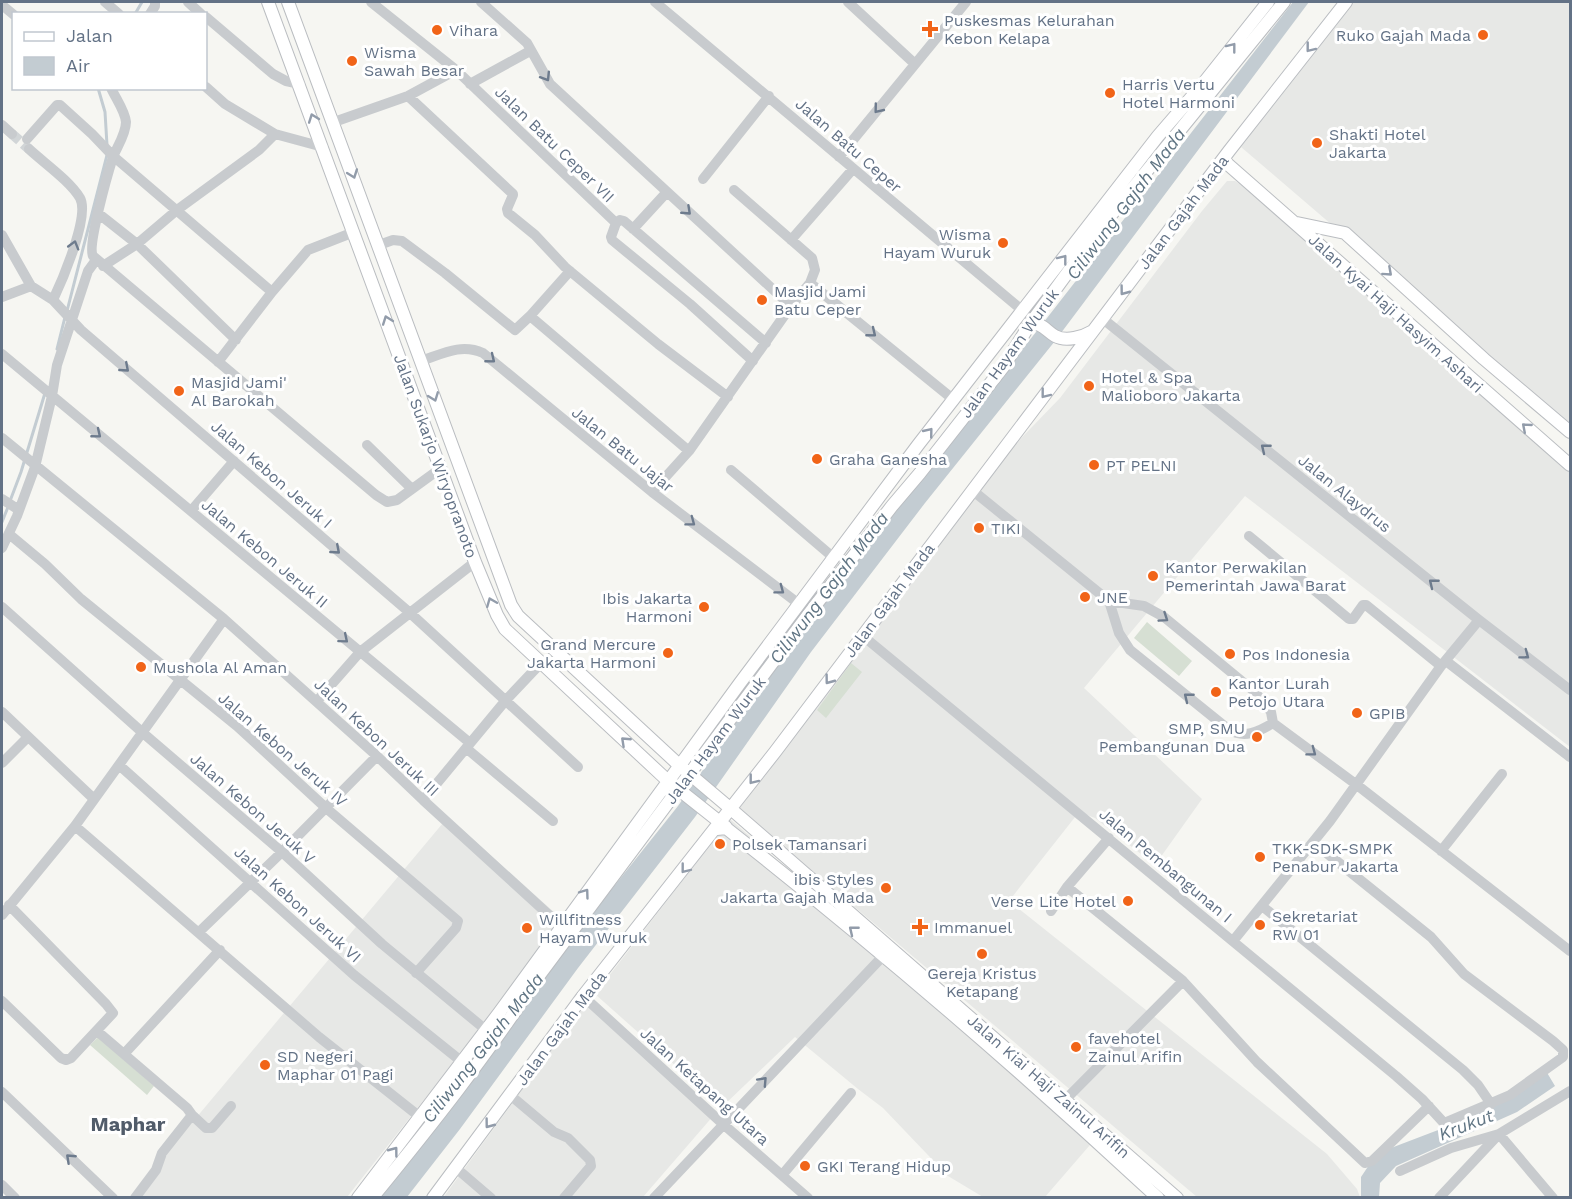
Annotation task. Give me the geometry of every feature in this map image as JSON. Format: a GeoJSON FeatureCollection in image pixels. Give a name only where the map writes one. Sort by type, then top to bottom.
{"type":"FeatureCollection","features":[{"type":"Feature","properties":{"kind":"main road","name":"Jalan Sukarjo Wiryopranoto"},"geometry":{"type":"LineString","coordinates":[[268,2],[475,562],[497,615],[505,629],[540,663],[668,781],[703,809],[720,828]]}},
{"type":"Feature","properties":{"kind":"main road","name":"Jalan Sukarjo Wiryopranoto"},"geometry":{"type":"LineString","coordinates":[[288,2],[511,605],[518,616],[579,673],[679,765],[731,808]]}},
{"type":"Feature","properties":{"kind":"main road","name":"Jalan Hayam Wuruk"},"geometry":{"type":"LineString","coordinates":[[358,1197],[486,1030],[679,765],[954,400],[1158,136],[1268,2]]}},
{"type":"Feature","properties":{"kind":"main road","name":"Jalan Hayam Wuruk"},"geometry":{"type":"LineString","coordinates":[[372,1197],[465,1080],[892,506],[1035,325],[1098,231],[1284,2]]}},
{"type":"Feature","properties":{"kind":"main road","name":"Jalan Gajah Mada"},"geometry":{"type":"LineString","coordinates":[[433,1197],[583,996],[720,828],[731,808],[972,490],[1346,2]]}},
{"type":"Feature","properties":{"kind":"main road","name":"Jalan Kyai Haji Hasyim Ashari"},"geometry":{"type":"LineString","coordinates":[[1223,160],[1570,465]]}},
{"type":"Feature","properties":{"kind":"main road","name":"Jalan Kyai Haji Hasyim Ashari"},"geometry":{"type":"LineString","coordinates":[[1293,222],[1345,233],[1570,432]]}},
{"type":"Feature","properties":{"kind":"main road"},"geometry":{"type":"LineString","coordinates":[[1035,325],[1059,338],[1079,337],[1094,331]]}},
{"type":"Feature","properties":{"kind":"main road"},"geometry":{"type":"LineString","coordinates":[[437,456],[445,458],[454,450]]}},
{"type":"Feature","properties":{"kind":"main road"},"geometry":{"type":"LineString","coordinates":[[444,474],[458,470],[462,472]]}},
{"type":"Feature","properties":{"kind":"main road"},"geometry":{"type":"LineString","coordinates":[[566,687],[579,673]]}},
{"type":"Feature","properties":{"kind":"main road","name":"Jalan Kiai Haji Zainul Arifin"},"geometry":{"type":"LineString","coordinates":[[731,808],[1157,1191],[1177,1197]]}},
{"type":"Feature","properties":{"kind":"main road","name":"Jalan Kiai Haji Zainul Arifin"},"geometry":{"type":"LineString","coordinates":[[720,828],[777,866],[1065,1100],[1157,1191]]}},
{"type":"Feature","properties":{"kind":"main road"},"geometry":{"type":"LineString","coordinates":[[777,866],[786,856]]}},
{"type":"Feature","properties":{"kind":"street"},"geometry":{"type":"LineString","coordinates":[[105,2],[117,12]]}},
{"type":"Feature","properties":{"kind":"street","name":"Jalan Batu Ceper VII"},"geometry":{"type":"LineString","coordinates":[[371,2],[456,70],[616,223],[610,237],[612,240],[682,297],[753,361]]}},
{"type":"Feature","properties":{"kind":"street"},"geometry":{"type":"LineString","coordinates":[[481,2],[527,43],[550,84],[791,306]]}},
{"type":"Feature","properties":{"kind":"street","name":"Jalan Batu Ceper"},"geometry":{"type":"LineString","coordinates":[[655,2],[1023,311]]}},
{"type":"Feature","properties":{"kind":"street"},"geometry":{"type":"LineString","coordinates":[[848,2],[915,63]]}},
{"type":"Feature","properties":{"kind":"street"},"geometry":{"type":"LineString","coordinates":[[949,2],[958,11]]}},
{"type":"Feature","properties":{"kind":"street"},"geometry":{"type":"LineString","coordinates":[[839,157],[966,2]]}},
{"type":"Feature","properties":{"kind":"street"},"geometry":{"type":"LineString","coordinates":[[207,18],[273,74],[286,81],[300,84]]}},
{"type":"Feature","properties":{"kind":"street"},"geometry":{"type":"LineString","coordinates":[[470,84],[530,51]]}},
{"type":"Feature","properties":{"kind":"street"},"geometry":{"type":"LineString","coordinates":[[334,122],[408,96],[456,70]]}},
{"type":"Feature","properties":{"kind":"street"},"geometry":{"type":"LineString","coordinates":[[207,88],[225,104],[275,134],[323,147]]}},
{"type":"Feature","properties":{"kind":"street"},"geometry":{"type":"LineString","coordinates":[[112,90],[126,122],[112,155],[90,250],[100,263],[387,502],[397,500],[412,489],[444,474]]}},
{"type":"Feature","properties":{"kind":"street"},"geometry":{"type":"LineString","coordinates":[[408,96],[513,194],[507,209],[508,213],[535,235],[570,271],[658,344],[728,397]]}},
{"type":"Feature","properties":{"kind":"street"},"geometry":{"type":"LineString","coordinates":[[703,179],[769,96]]}},
{"type":"Feature","properties":{"kind":"street"},"geometry":{"type":"LineString","coordinates":[[55,302],[71,255],[83,205],[79,197],[28,144],[58,105],[76,118],[112,155],[272,292]]}},
{"type":"Feature","properties":{"kind":"street"},"geometry":{"type":"LineString","coordinates":[[2,125],[12,134]]}},
{"type":"Feature","properties":{"kind":"street"},"geometry":{"type":"LineString","coordinates":[[2,548],[9,534],[11,505],[33,466],[57,365],[70,319],[88,271],[137,244],[177,210],[259,150],[275,134]]}},
{"type":"Feature","properties":{"kind":"street"},"geometry":{"type":"LineString","coordinates":[[791,240],[853,169]]}},
{"type":"Feature","properties":{"kind":"street"},"geometry":{"type":"LineString","coordinates":[[651,492],[689,451],[791,306],[810,283],[815,270],[812,258],[734,190]]}},
{"type":"Feature","properties":{"kind":"street"},"geometry":{"type":"LineString","coordinates":[[633,230],[667,192]]}},
{"type":"Feature","properties":{"kind":"street"},"geometry":{"type":"LineString","coordinates":[[99,214],[137,244],[236,340]]}},
{"type":"Feature","properties":{"kind":"street"},"geometry":{"type":"LineString","coordinates":[[616,223],[621,220],[766,343]]}},
{"type":"Feature","properties":{"kind":"street"},"geometry":{"type":"LineString","coordinates":[[218,362],[308,250],[354,232]]}},
{"type":"Feature","properties":{"kind":"street"},"geometry":{"type":"LineString","coordinates":[[2,235],[31,286],[2,297]]}},
{"type":"Feature","properties":{"kind":"street"},"geometry":{"type":"LineString","coordinates":[[379,245],[393,240],[402,241],[446,273],[513,330],[530,316],[570,271]]}},
{"type":"Feature","properties":{"kind":"street"},"geometry":{"type":"LineString","coordinates":[[810,283],[954,400]]}},
{"type":"Feature","properties":{"kind":"street","name":"Jalan Kebon Jeruk I"},"geometry":{"type":"LineString","coordinates":[[31,286],[55,302],[70,319],[409,612]]}},
{"type":"Feature","properties":{"kind":"street"},"geometry":{"type":"LineString","coordinates":[[530,316],[689,451]]}},
{"type":"Feature","properties":{"kind":"street","name":"Jalan Alaydrus"},"geometry":{"type":"LineString","coordinates":[[1103,319],[1570,690]]}},
{"type":"Feature","properties":{"kind":"street","name":"Jalan Batu Jajar"},"geometry":{"type":"LineString","coordinates":[[421,361],[458,348],[473,349],[483,353],[651,492],[799,604]]}},
{"type":"Feature","properties":{"kind":"street","name":"Jalan Kebon Jeruk II"},"geometry":{"type":"LineString","coordinates":[[2,354],[360,652],[553,821]]}},
{"type":"Feature","properties":{"kind":"street","name":"Jalan Kebon Jeruk III"},"geometry":{"type":"LineString","coordinates":[[2,438],[33,466],[224,619],[561,926]]}},
{"type":"Feature","properties":{"kind":"street"},"geometry":{"type":"LineString","coordinates":[[367,445],[412,489]]}},
{"type":"Feature","properties":{"kind":"street"},"geometry":{"type":"LineString","coordinates":[[191,511],[234,461]]}},
{"type":"Feature","properties":{"kind":"street"},"geometry":{"type":"LineString","coordinates":[[731,470],[834,558]]}},
{"type":"Feature","properties":{"kind":"street"},"geometry":{"type":"LineString","coordinates":[[972,490],[1109,601],[1119,633],[1130,650],[1233,733],[1245,735],[1273,723]]}},
{"type":"Feature","properties":{"kind":"street","name":"Jalan Kebon Jeruk IV"},"geometry":{"type":"LineString","coordinates":[[9,534],[45,564],[81,599],[237,726],[326,808],[458,921],[458,925],[416,973]]}},
{"type":"Feature","properties":{"kind":"street"},"geometry":{"type":"LineString","coordinates":[[1249,536],[1349,619],[1353,619],[1363,605],[1366,605],[1570,757]]}},
{"type":"Feature","properties":{"kind":"street"},"geometry":{"type":"LineString","coordinates":[[316,701],[360,652],[475,562]]}},
{"type":"Feature","properties":{"kind":"street"},"geometry":{"type":"LineString","coordinates":[[1109,601],[1115,600],[1144,606],[1164,617],[1255,692],[1271,712],[1273,723],[1357,785],[1570,951]]}},
{"type":"Feature","properties":{"kind":"street","name":"Jalan Kebon Jeruk V"},"geometry":{"type":"LineString","coordinates":[[2,607],[143,733],[282,852],[416,973],[486,1030]]}},
{"type":"Feature","properties":{"kind":"street"},"geometry":{"type":"LineString","coordinates":[[409,612],[578,767]]}},
{"type":"Feature","properties":{"kind":"street"},"geometry":{"type":"LineString","coordinates":[[2,915],[75,826],[224,619]]}},
{"type":"Feature","properties":{"kind":"street"},"geometry":{"type":"LineString","coordinates":[[1233,941],[1314,842],[1444,663],[1479,620]]}},
{"type":"Feature","properties":{"kind":"street","name":"Jalan Pembangunan I"},"geometry":{"type":"LineString","coordinates":[[863,636],[1396,1076],[1444,1123],[1491,1104]]}},
{"type":"Feature","properties":{"kind":"street"},"geometry":{"type":"LineString","coordinates":[[423,801],[506,700],[540,663]]}},
{"type":"Feature","properties":{"kind":"street"},"geometry":{"type":"LineString","coordinates":[[2,712],[94,799]]}},
{"type":"Feature","properties":{"kind":"street"},"geometry":{"type":"LineString","coordinates":[[2,763],[28,736]]}},
{"type":"Feature","properties":{"kind":"street"},"geometry":{"type":"LineString","coordinates":[[199,932],[376,756]]}},
{"type":"Feature","properties":{"kind":"street","name":"Jalan Kebon Jeruk VI"},"geometry":{"type":"LineString","coordinates":[[119,765],[354,975],[461,1061]]}},
{"type":"Feature","properties":{"kind":"street"},"geometry":{"type":"LineString","coordinates":[[1441,851],[1502,774]]}},
{"type":"Feature","properties":{"kind":"street"},"geometry":{"type":"LineString","coordinates":[[75,826],[319,1037],[420,1117]]}},
{"type":"Feature","properties":{"kind":"street"},"geometry":{"type":"LineString","coordinates":[[1051,911],[1067,887],[1109,838]]}},
{"type":"Feature","properties":{"kind":"street"},"geometry":{"type":"LineString","coordinates":[[1262,906],[1463,1070],[1478,1085],[1491,1104],[1510,1095],[1563,1057],[1563,1050],[1553,1041],[1464,974],[1431,937],[1314,842]]}},
{"type":"Feature","properties":{"kind":"street"},"geometry":{"type":"LineString","coordinates":[[1067,887],[1183,981],[1257,1062],[1363,1161],[1368,1163],[1372,1161],[1429,1106]]}},
{"type":"Feature","properties":{"kind":"street"},"geometry":{"type":"LineString","coordinates":[[2,1001],[61,1058],[66,1059],[71,1058],[98,1031],[112,1016],[113,1011],[9,905]]}},
{"type":"Feature","properties":{"kind":"street"},"geometry":{"type":"LineString","coordinates":[[124,1054],[220,950]]}},
{"type":"Feature","properties":{"kind":"street"},"geometry":{"type":"LineString","coordinates":[[654,1197],[884,955]]}},
{"type":"Feature","properties":{"kind":"street"},"geometry":{"type":"LineString","coordinates":[[1065,1100],[1183,981]]}},
{"type":"Feature","properties":{"kind":"street","name":"Jalan Ketapang Utara"},"geometry":{"type":"LineString","coordinates":[[583,996],[723,1124],[808,1197]]}},
{"type":"Feature","properties":{"kind":"street"},"geometry":{"type":"LineString","coordinates":[[98,1031],[187,1108],[206,1128],[212,1128],[231,1106]]}},
{"type":"Feature","properties":{"kind":"street"},"geometry":{"type":"LineString","coordinates":[[1400,1171],[1450,1149],[1499,1134],[1570,1091]]}},
{"type":"Feature","properties":{"kind":"street"},"geometry":{"type":"LineString","coordinates":[[2,1092],[113,1197]]}},
{"type":"Feature","properties":{"kind":"street"},"geometry":{"type":"LineString","coordinates":[[783,1174],[851,1093]]}},
{"type":"Feature","properties":{"kind":"street"},"geometry":{"type":"LineString","coordinates":[[510,1095],[554,1132],[568,1138],[591,1160],[591,1166],[564,1197]]}},
{"type":"Feature","properties":{"kind":"street"},"geometry":{"type":"LineString","coordinates":[[135,1197],[156,1170],[162,1153],[192,1115]]}},
{"type":"Feature","properties":{"kind":"street"},"geometry":{"type":"LineString","coordinates":[[1439,1197],[1499,1134]]}},
{"type":"Feature","properties":{"kind":"street"},"geometry":{"type":"LineString","coordinates":[[1499,1134],[1553,1197]]}},
{"type":"Feature","properties":{"kind":"street"},"geometry":{"type":"LineString","coordinates":[[456,1167],[491,1197]]}},
{"type":"Feature","properties":{"kind":"street"},"geometry":{"type":"LineString","coordinates":[[2,1185],[15,1197]]}},
{"type":"Feature","properties":{"kind":"shaded area"},"geometry":{"type":"Polygon","coordinates":[[[1351,2],[1570,2],[1570,429],[1241,147],[1351,2]]]}},
{"type":"Feature","properties":{"kind":"shaded area"},"geometry":{"type":"Polygon","coordinates":[[[1227,181],[1235,181],[1243,186],[1570,463],[1570,747],[1245,496],[1084,688],[1202,799],[1155,865],[1095,818],[1079,812],[1009,901],[1327,1154],[1357,1189],[1360,1197],[1197,1197],[739,809],[851,659],[868,640],[973,488],[1060,398],[1227,181]]]}},
{"type":"Feature","properties":{"kind":"shaded area"},"geometry":{"type":"Polygon","coordinates":[[[1147,622],[1192,661],[1179,676],[1134,638],[1147,622]]]}},
{"type":"Feature","properties":{"kind":"shaded area"},"geometry":{"type":"Polygon","coordinates":[[[851,663],[862,672],[826,718],[817,710],[851,663]]]}},
{"type":"Feature","properties":{"kind":"shaded area"},"geometry":{"type":"Polygon","coordinates":[[[448,817],[565,922],[347,1197],[129,1198],[448,817]]]}},
{"type":"Feature","properties":{"kind":"shaded area"},"geometry":{"type":"Polygon","coordinates":[[[730,819],[1096,1138],[1045,1197],[983,1197],[948,1176],[883,1108],[795,1037],[722,1107],[595,994],[730,819]]]}},
{"type":"Feature","properties":{"kind":"shaded area"},"geometry":{"type":"Polygon","coordinates":[[[586,1002],[714,1115],[643,1197],[443,1198],[586,1002]]]}},
{"type":"Feature","properties":{"kind":"shaded area"},"geometry":{"type":"Polygon","coordinates":[[[98,1037],[154,1086],[147,1095],[90,1045],[98,1037]]]}},
{"type":"Feature","properties":{"kind":"water"},"geometry":{"type":"Polygon","coordinates":[[[1293,2],[1309,2],[1055,341],[925,503],[811,652],[695,817],[578,968],[460,1129],[407,1197],[376,1198],[556,959],[678,806],[793,640],[852,563],[1040,327],[1293,2]]]}},
{"type":"Feature","properties":{"kind":"water","name":"Krukut"},"geometry":{"type":"Polygon","coordinates":[[[1546,1071],[1555,1086],[1517,1112],[1396,1166],[1380,1183],[1379,1197],[1361,1198],[1361,1177],[1369,1165],[1391,1148],[1446,1127],[1546,1071]]]}},
{"type":"Feature","properties":{"kind":"waterway"},"geometry":{"type":"LineString","coordinates":[[136,12],[142,2]]}},
{"type":"Feature","properties":{"kind":"waterway"},"geometry":{"type":"LineString","coordinates":[[99,90],[105,112],[107,145]]}},
{"type":"Feature","properties":{"kind":"waterway"},"geometry":{"type":"LineString","coordinates":[[67,311],[107,155]]}},
{"type":"Feature","properties":{"kind":"waterway"},"geometry":{"type":"LineString","coordinates":[[57,349],[65,317]]}},
{"type":"Feature","properties":{"kind":"waterway"},"geometry":{"type":"LineString","coordinates":[[10,501],[45,393]]}},
{"type":"Feature","properties":{"kind":"waterway"},"geometry":{"type":"LineString","coordinates":[[2,522],[8,507]]}},
{"type":"Feature","properties":{"kind":"tunnel"},"geometry":{"type":"LineString","coordinates":[[12,134],[29,149]]}},
{"type":"Feature","properties":{"kind":"place","name":"Puskesmas Kelurahan Kebon Kelapa"},"geometry":{"type":"Point","coordinates":[930,29]}},
{"type":"Feature","properties":{"kind":"place","name":"Vihara"},"geometry":{"type":"Point","coordinates":[437,30]}},
{"type":"Feature","properties":{"kind":"place","name":"Ruko Gajah Mada"},"geometry":{"type":"Point","coordinates":[1483,35]}},
{"type":"Feature","properties":{"kind":"place","name":"Wisma Sawah Besar"},"geometry":{"type":"Point","coordinates":[352,61]}},
{"type":"Feature","properties":{"kind":"place","name":"Harris Vertu Hotel Harmoni"},"geometry":{"type":"Point","coordinates":[1110,93]}},
{"type":"Feature","properties":{"kind":"place","name":"Shakti Hotel Jakarta"},"geometry":{"type":"Point","coordinates":[1317,143]}},
{"type":"Feature","properties":{"kind":"place","name":"Wisma Hayam Wuruk"},"geometry":{"type":"Point","coordinates":[1003,243]}},
{"type":"Feature","properties":{"kind":"place","name":"Masjid Jami Batu Ceper"},"geometry":{"type":"Point","coordinates":[762,300]}},
{"type":"Feature","properties":{"kind":"place","name":"Hotel & Spa Malioboro Jakarta"},"geometry":{"type":"Point","coordinates":[1089,386]}},
{"type":"Feature","properties":{"kind":"place","name":"Masjid Jami' Al Barokah"},"geometry":{"type":"Point","coordinates":[179,391]}},
{"type":"Feature","properties":{"kind":"place","name":"Graha Ganesha"},"geometry":{"type":"Point","coordinates":[817,459]}},
{"type":"Feature","properties":{"kind":"place","name":"PT PELNI"},"geometry":{"type":"Point","coordinates":[1094,465]}},
{"type":"Feature","properties":{"kind":"place","name":"TIKI"},"geometry":{"type":"Point","coordinates":[979,528]}},
{"type":"Feature","properties":{"kind":"place","name":"Kantor Perwakilan Pemerintah Jawa Barat"},"geometry":{"type":"Point","coordinates":[1153,576]}},
{"type":"Feature","properties":{"kind":"place","name":"JNE"},"geometry":{"type":"Point","coordinates":[1085,597]}},
{"type":"Feature","properties":{"kind":"place","name":"Ibis Jakarta Harmoni"},"geometry":{"type":"Point","coordinates":[704,607]}},
{"type":"Feature","properties":{"kind":"place","name":"Grand Mercure Jakarta Harmoni"},"geometry":{"type":"Point","coordinates":[668,653]}},
{"type":"Feature","properties":{"kind":"place","name":"Pos Indonesia"},"geometry":{"type":"Point","coordinates":[1230,654]}},
{"type":"Feature","properties":{"kind":"place","name":"Mushola Al Aman"},"geometry":{"type":"Point","coordinates":[141,667]}},
{"type":"Feature","properties":{"kind":"place","name":"Kantor Lurah Petojo Utara"},"geometry":{"type":"Point","coordinates":[1216,692]}},
{"type":"Feature","properties":{"kind":"place","name":"GPIB"},"geometry":{"type":"Point","coordinates":[1357,713]}},
{"type":"Feature","properties":{"kind":"place","name":"SMP, SMU Pembangunan Dua"},"geometry":{"type":"Point","coordinates":[1257,737]}},
{"type":"Feature","properties":{"kind":"place","name":"Polsek Tamansari"},"geometry":{"type":"Point","coordinates":[720,844]}},
{"type":"Feature","properties":{"kind":"place","name":"TKK-SDK-SMPK Penabur Jakarta"},"geometry":{"type":"Point","coordinates":[1260,857]}},
{"type":"Feature","properties":{"kind":"place","name":"ibis Styles Jakarta Gajah Mada"},"geometry":{"type":"Point","coordinates":[886,888]}},
{"type":"Feature","properties":{"kind":"place","name":"Verse Lite Hotel"},"geometry":{"type":"Point","coordinates":[1128,901]}},
{"type":"Feature","properties":{"kind":"place","name":"Sekretariat RW 01"},"geometry":{"type":"Point","coordinates":[1260,925]}},
{"type":"Feature","properties":{"kind":"place","name":"Immanuel"},"geometry":{"type":"Point","coordinates":[920,927]}},
{"type":"Feature","properties":{"kind":"place","name":"Willfitness Hayam Wuruk"},"geometry":{"type":"Point","coordinates":[527,928]}},
{"type":"Feature","properties":{"kind":"place","name":"Gereja Kristus Ketapang"},"geometry":{"type":"Point","coordinates":[982,954]}},
{"type":"Feature","properties":{"kind":"place","name":"favehotel Zainul Arifin"},"geometry":{"type":"Point","coordinates":[1076,1047]}},
{"type":"Feature","properties":{"kind":"place","name":"SD Negeri Maphar 01 Pagi"},"geometry":{"type":"Point","coordinates":[265,1065]}},
{"type":"Feature","properties":{"kind":"place","name":"GKI Terang Hidup"},"geometry":{"type":"Point","coordinates":[805,1166]}},
{"type":"Feature","properties":{"kind":"district","name":"Maphar"},"geometry":{"type":"Point","coordinates":[128,1124]}},
{"type":"Feature","properties":{"kind":"water label","name":"Ciliwung Gajah Mada"},"geometry":{"type":"Point","coordinates":[1126,204]}},
{"type":"Feature","properties":{"kind":"water label","name":"Ciliwung Gajah Mada"},"geometry":{"type":"Point","coordinates":[829,588]}},
{"type":"Feature","properties":{"kind":"water label","name":"Ciliwung Gajah Mada"},"geometry":{"type":"Point","coordinates":[483,1048]}}]}
